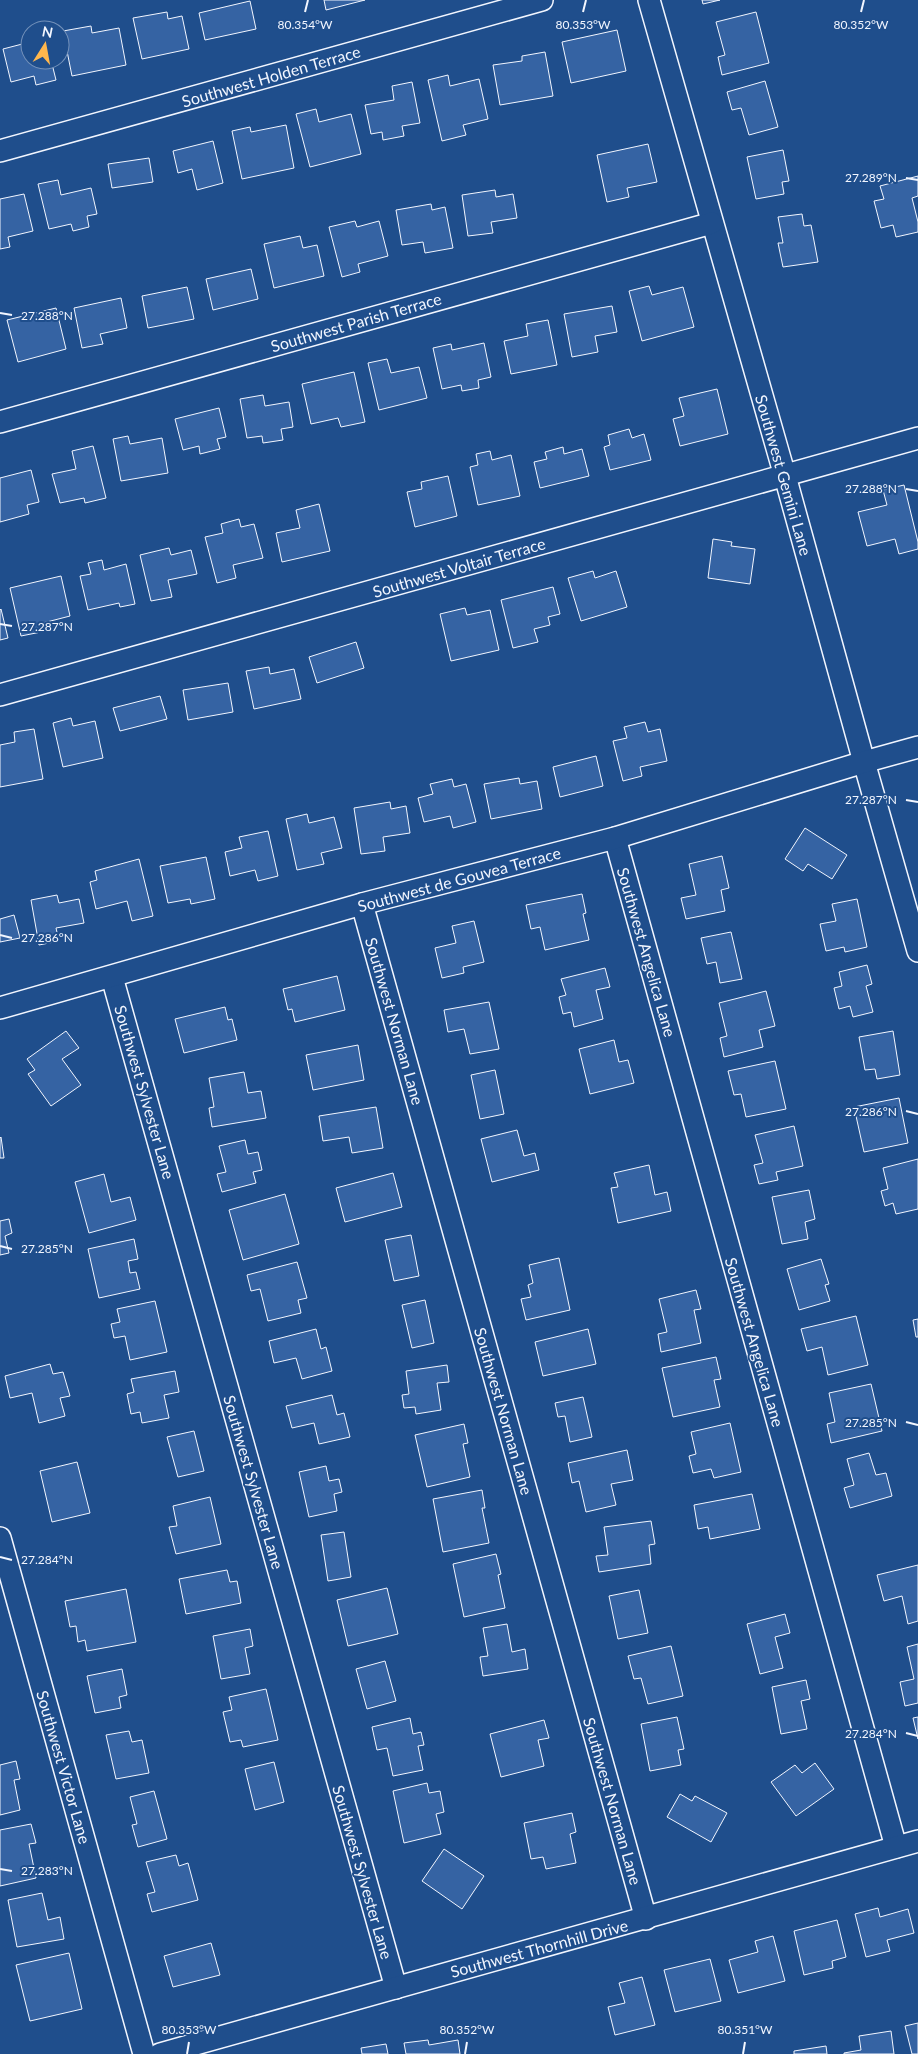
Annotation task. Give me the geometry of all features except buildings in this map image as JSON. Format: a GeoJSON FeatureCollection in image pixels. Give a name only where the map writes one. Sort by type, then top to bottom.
{"type":"FeatureCollection","features":[{"type":"Feature","properties":{"kind":"street","name":"Southwest Holden Terrace"},"geometry":{"type":"LineString","coordinates":[[0,152],[542,0]]}},
{"type":"Feature","properties":{"kind":"street","name":"Southwest Gemini Lane"},"geometry":{"type":"LineString","coordinates":[[648,0],[785,476],[918,951]]}},
{"type":"Feature","properties":{"kind":"street","name":"Southwest Parish Terrace"},"geometry":{"type":"LineString","coordinates":[[0,422],[712,223]]}},
{"type":"Feature","properties":{"kind":"street","name":"Southwest Voltair Terrace"},"geometry":{"type":"LineString","coordinates":[[0,695],[918,438]]}},
{"type":"Feature","properties":{"kind":"street","name":"Southwest de Gouvea Terrace"},"geometry":{"type":"LineString","coordinates":[[0,1008],[362,904],[615,838],[918,747]]}},
{"type":"Feature","properties":{"kind":"street","name":"Southwest Angelica Lane"},"geometry":{"type":"LineString","coordinates":[[615,838],[896,1847]]}},
{"type":"Feature","properties":{"kind":"street","name":"Southwest Norman Lane"},"geometry":{"type":"LineString","coordinates":[[362,904],[646,1919]]}},
{"type":"Feature","properties":{"kind":"street","name":"Southwest Sylvester Lane"},"geometry":{"type":"LineString","coordinates":[[112,977],[396,1988]]}},
{"type":"Feature","properties":{"kind":"street","name":"Southwest Victor Lane"},"geometry":{"type":"LineString","coordinates":[[0,1538],[144,2054]]}},
{"type":"Feature","properties":{"kind":"street","name":"Southwest Thornhill Drive"},"geometry":{"type":"LineString","coordinates":[[160,2054],[646,1919],[918,1841]]}}]}
